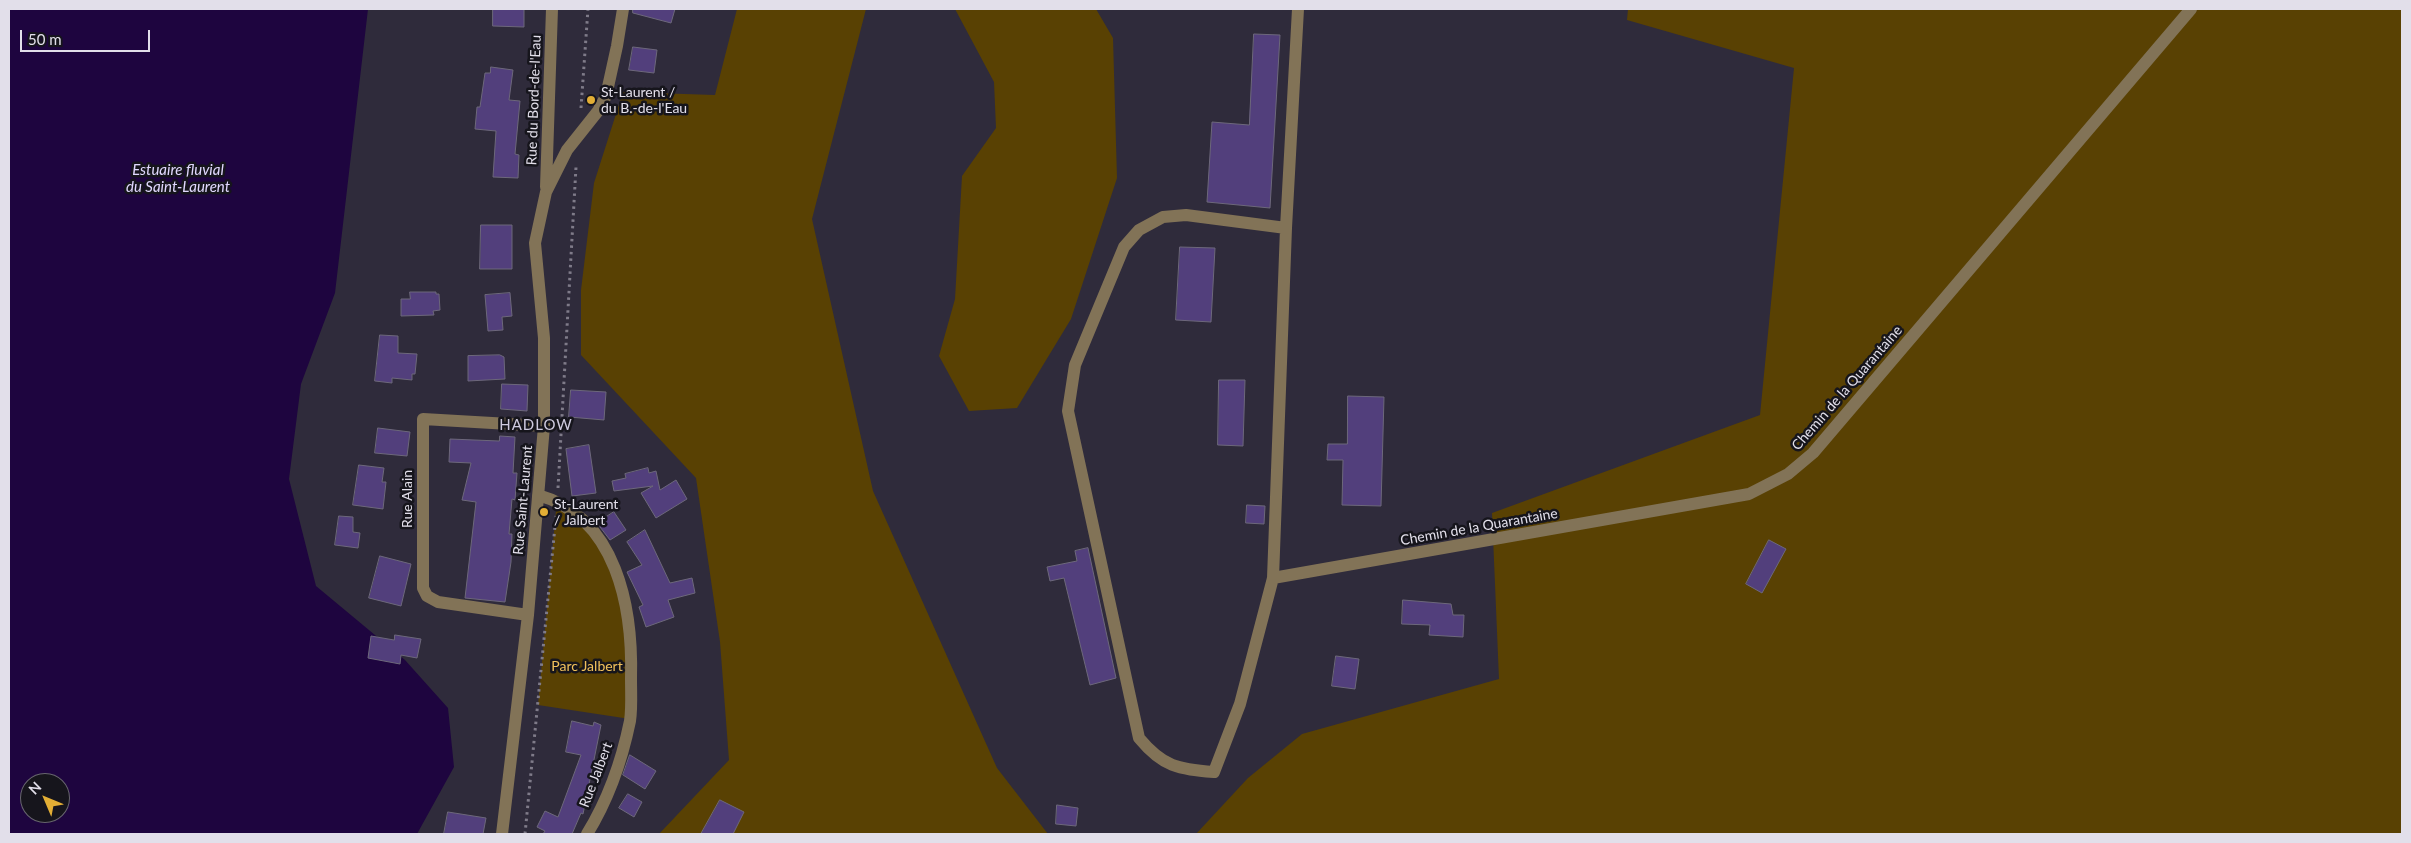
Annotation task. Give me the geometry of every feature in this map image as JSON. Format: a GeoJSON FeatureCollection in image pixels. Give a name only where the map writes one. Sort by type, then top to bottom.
{"type":"FeatureCollection","features":[{"type":"Feature","properties":{"kind":"street","name":"Rue du Bord-de-l'Eau"},"geometry":{"type":"LineString","coordinates":[[546,192],[552,9]]}},
{"type":"Feature","properties":{"kind":"street","name":"Rue Saint-Laurent"},"geometry":{"type":"LineString","coordinates":[[502,834],[528,615],[544,426],[544,338],[535,255],[537,230],[546,192],[568,150],[598,111],[606,96],[616,54],[623,9]]}},
{"type":"Feature","properties":{"kind":"street"},"geometry":{"type":"LineString","coordinates":[[1286,228],[1186,215],[1163,218],[1139,230],[1124,247],[1076,365],[1072,380],[1068,412],[1130,706],[1139,738],[1149,750],[1162,760],[1181,769],[1214,772],[1240,704],[1273,578],[1286,228],[1298,9]]}},
{"type":"Feature","properties":{"kind":"street","name":"Chemin de la Quarantaine"},"geometry":{"type":"LineString","coordinates":[[1273,578],[1748,494],[1788,474],[1813,453],[2191,9]]}},
{"type":"Feature","properties":{"kind":"street","name":"Rue Alain"},"geometry":{"type":"LineString","coordinates":[[528,615],[438,602],[427,596],[423,588],[423,419],[544,426]]}},
{"type":"Feature","properties":{"kind":"street","name":"Rue Jalbert"},"geometry":{"type":"LineString","coordinates":[[538,495],[557,500],[571,508],[590,526],[608,553],[621,585],[629,620],[632,659],[630,719],[621,760],[587,834]]}},
{"type":"Feature","properties":{"kind":"green space"},"geometry":{"type":"Polygon","coordinates":[[[737,9],[866,9],[812,219],[873,491],[997,768],[1048,834],[659,834],[729,760],[720,642],[696,478],[581,355],[581,290],[594,183],[623,92],[715,95],[737,9]]]}},
{"type":"Feature","properties":{"kind":"green space"},"geometry":{"type":"Polygon","coordinates":[[[955,9],[1096,9],[1113,38],[1117,178],[1071,319],[1017,408],[969,411],[939,356],[955,299],[962,176],[996,128],[994,82],[955,9]]]}},
{"type":"Feature","properties":{"kind":"green space"},"geometry":{"type":"Polygon","coordinates":[[[1628,9],[2402,9],[2402,834],[1196,834],[1248,778],[1302,734],[1499,679],[1492,513],[1760,415],[1794,68],[1627,20],[1628,9]]]}},
{"type":"Feature","properties":{"kind":"green space","name":"Parc Jalbert"},"geometry":{"type":"Polygon","coordinates":[[[557,500],[590,527],[621,585],[630,719],[538,705],[557,500]]]}},
{"type":"Feature","properties":{"kind":"water","name":"Estuaire fluvial du Saint-Laurent"},"geometry":{"type":"Polygon","coordinates":[[[9,9],[368,9],[335,293],[301,384],[289,479],[316,586],[405,660],[448,708],[454,767],[417,834],[9,834],[9,9]]]}},
{"type":"Feature","properties":{"kind":"building"},"geometry":{"type":"Polygon","coordinates":[[[493,9],[524,9],[524,27],[493,26],[493,9]]]}},
{"type":"Feature","properties":{"kind":"building"},"geometry":{"type":"Polygon","coordinates":[[[633,9],[675,9],[671,23],[633,13],[633,9]]]}},
{"type":"Feature","properties":{"kind":"building"},"geometry":{"type":"Polygon","coordinates":[[[1254,34],[1280,35],[1270,208],[1207,202],[1212,122],[1249,125],[1254,34]]]}},
{"type":"Feature","properties":{"kind":"building"},"geometry":{"type":"Polygon","coordinates":[[[633,47],[657,50],[654,73],[629,70],[633,47]]]}},
{"type":"Feature","properties":{"kind":"building"},"geometry":{"type":"Polygon","coordinates":[[[491,67],[513,70],[509,100],[520,101],[515,154],[519,155],[518,178],[493,177],[496,131],[475,129],[477,107],[480,107],[485,73],[490,73],[491,67]]]}},
{"type":"Feature","properties":{"kind":"building"},"geometry":{"type":"Polygon","coordinates":[[[481,225],[512,225],[512,269],[480,269],[481,225]]]}},
{"type":"Feature","properties":{"kind":"building"},"geometry":{"type":"Polygon","coordinates":[[[1180,247],[1215,248],[1211,322],[1176,320],[1180,247]]]}},
{"type":"Feature","properties":{"kind":"building"},"geometry":{"type":"Polygon","coordinates":[[[410,292],[436,292],[436,294],[439,294],[440,310],[433,311],[434,315],[401,316],[401,299],[410,299],[410,292]]]}},
{"type":"Feature","properties":{"kind":"building"},"geometry":{"type":"Polygon","coordinates":[[[510,293],[512,316],[502,317],[503,330],[488,331],[485,295],[510,293]]]}},
{"type":"Feature","properties":{"kind":"building"},"geometry":{"type":"Polygon","coordinates":[[[380,335],[398,336],[398,353],[417,354],[415,374],[412,374],[412,380],[392,378],[392,383],[375,381],[380,335]]]}},
{"type":"Feature","properties":{"kind":"building"},"geometry":{"type":"Polygon","coordinates":[[[500,355],[504,357],[505,379],[468,381],[468,356],[500,355]]]}},
{"type":"Feature","properties":{"kind":"building"},"geometry":{"type":"Polygon","coordinates":[[[1219,380],[1245,380],[1243,446],[1218,445],[1219,380]]]}},
{"type":"Feature","properties":{"kind":"building"},"geometry":{"type":"Polygon","coordinates":[[[502,384],[528,385],[527,411],[501,409],[502,384]]]}},
{"type":"Feature","properties":{"kind":"building"},"geometry":{"type":"Polygon","coordinates":[[[571,390],[606,392],[604,420],[569,417],[571,390]]]}},
{"type":"Feature","properties":{"kind":"building"},"geometry":{"type":"Polygon","coordinates":[[[1348,396],[1384,397],[1381,506],[1342,505],[1343,460],[1327,460],[1328,444],[1347,444],[1348,396]]]}},
{"type":"Feature","properties":{"kind":"building"},"geometry":{"type":"Polygon","coordinates":[[[378,428],[410,432],[407,456],[375,453],[378,428]]]}},
{"type":"Feature","properties":{"kind":"building"},"geometry":{"type":"Polygon","coordinates":[[[500,436],[515,437],[513,473],[517,473],[515,500],[512,499],[509,534],[512,534],[511,562],[505,602],[465,598],[476,502],[462,500],[471,463],[449,462],[450,439],[499,441],[500,436]]]}},
{"type":"Feature","properties":{"kind":"building"},"geometry":{"type":"Polygon","coordinates":[[[589,445],[596,493],[572,496],[566,449],[589,445]]]}},
{"type":"Feature","properties":{"kind":"building"},"geometry":{"type":"Polygon","coordinates":[[[359,465],[384,468],[382,482],[386,482],[383,509],[353,505],[359,465]]]}},
{"type":"Feature","properties":{"kind":"building"},"geometry":{"type":"Polygon","coordinates":[[[648,468],[649,473],[656,471],[660,490],[676,480],[687,499],[656,518],[641,493],[653,486],[614,491],[612,481],[626,478],[625,474],[648,468]]]}},
{"type":"Feature","properties":{"kind":"building"},"geometry":{"type":"Polygon","coordinates":[[[1247,505],[1265,506],[1264,524],[1246,523],[1247,505]]]}},
{"type":"Feature","properties":{"kind":"building"},"geometry":{"type":"Polygon","coordinates":[[[614,512],[626,530],[610,540],[597,523],[614,512]]]}},
{"type":"Feature","properties":{"kind":"building"},"geometry":{"type":"Polygon","coordinates":[[[339,516],[353,517],[353,532],[360,533],[358,548],[335,545],[339,516]]]}},
{"type":"Feature","properties":{"kind":"building"},"geometry":{"type":"Polygon","coordinates":[[[645,530],[670,583],[692,578],[695,593],[668,600],[674,617],[646,627],[639,607],[643,605],[627,572],[642,565],[627,542],[645,530]]]}},
{"type":"Feature","properties":{"kind":"building"},"geometry":{"type":"Polygon","coordinates":[[[1769,540],[1786,549],[1762,593],[1746,584],[1769,540]]]}},
{"type":"Feature","properties":{"kind":"building"},"geometry":{"type":"Polygon","coordinates":[[[1088,548],[1116,678],[1090,685],[1064,578],[1050,581],[1047,567],[1077,561],[1075,551],[1088,548]]]}},
{"type":"Feature","properties":{"kind":"building"},"geometry":{"type":"Polygon","coordinates":[[[380,556],[411,564],[401,606],[369,598],[380,556]]]}},
{"type":"Feature","properties":{"kind":"building"},"geometry":{"type":"Polygon","coordinates":[[[1403,600],[1451,604],[1453,615],[1464,615],[1463,637],[1429,635],[1430,625],[1402,624],[1403,600]]]}},
{"type":"Feature","properties":{"kind":"building"},"geometry":{"type":"Polygon","coordinates":[[[395,635],[421,639],[417,658],[401,655],[400,664],[368,658],[371,636],[394,640],[395,635]]]}},
{"type":"Feature","properties":{"kind":"building"},"geometry":{"type":"Polygon","coordinates":[[[1336,656],[1359,659],[1355,689],[1332,686],[1336,656]]]}},
{"type":"Feature","properties":{"kind":"building"},"geometry":{"type":"Polygon","coordinates":[[[572,721],[593,726],[594,722],[601,725],[583,814],[581,813],[572,834],[543,834],[545,831],[537,827],[545,811],[558,817],[581,755],[566,752],[572,721]]]}},
{"type":"Feature","properties":{"kind":"building"},"geometry":{"type":"Polygon","coordinates":[[[630,755],[656,771],[645,789],[623,775],[630,755]]]}},
{"type":"Feature","properties":{"kind":"building"},"geometry":{"type":"Polygon","coordinates":[[[628,794],[642,802],[634,817],[619,808],[628,794]]]}},
{"type":"Feature","properties":{"kind":"building"},"geometry":{"type":"Polygon","coordinates":[[[720,800],[744,812],[733,834],[701,834],[720,800]]]}},
{"type":"Feature","properties":{"kind":"building"},"geometry":{"type":"Polygon","coordinates":[[[1057,805],[1078,808],[1076,826],[1056,824],[1057,805]]]}},
{"type":"Feature","properties":{"kind":"building"},"geometry":{"type":"Polygon","coordinates":[[[448,812],[486,818],[483,834],[444,834],[448,812]]]}},
{"type":"Feature","properties":{"kind":"place","name":"St-Laurent / du B.-de-l'Eau"},"geometry":{"type":"Point","coordinates":[591,100]}},
{"type":"Feature","properties":{"kind":"place","name":"St-Laurent / Jalbert"},"geometry":{"type":"Point","coordinates":[544,512]}},
{"type":"Feature","properties":{"kind":"district","name":"HADLOW"},"geometry":{"type":"Point","coordinates":[536,425]}}]}
